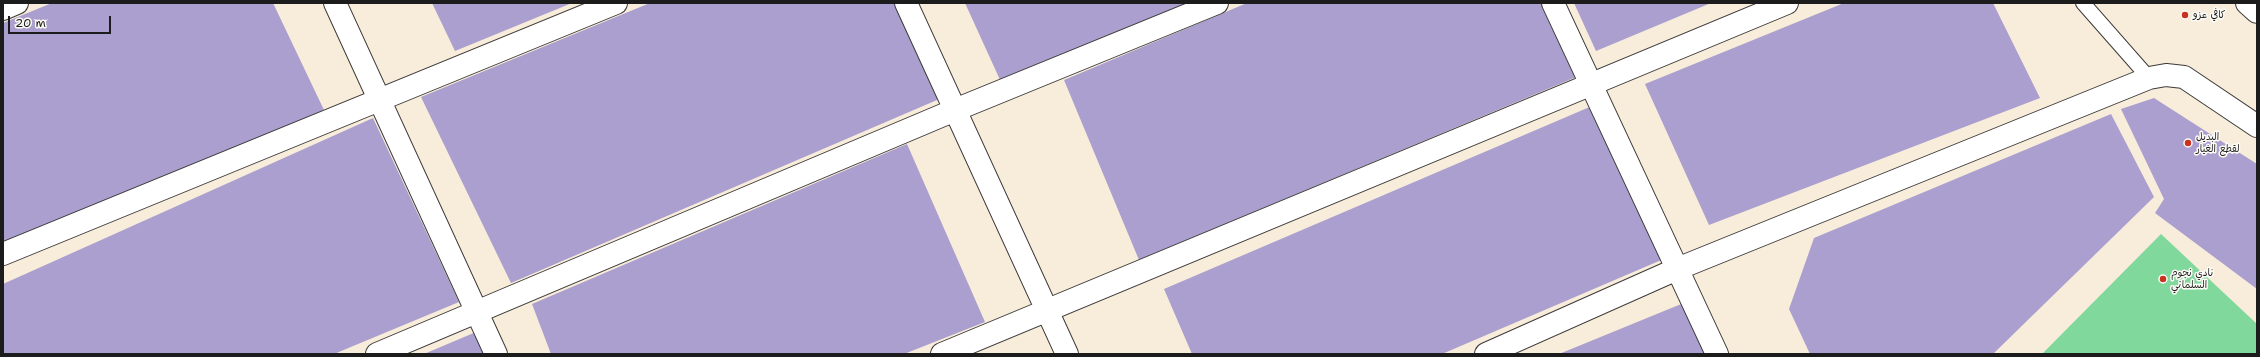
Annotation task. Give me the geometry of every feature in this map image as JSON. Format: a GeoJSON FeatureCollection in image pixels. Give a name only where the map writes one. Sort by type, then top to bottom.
{"type":"FeatureCollection","features":[{"type":"Feature","properties":{"kind":"street"},"geometry":{"type":"LineString","coordinates":[[3,9],[17,3]]}},
{"type":"Feature","properties":{"kind":"street"},"geometry":{"type":"LineString","coordinates":[[335,3],[496,354]]}},
{"type":"Feature","properties":{"kind":"street"},"geometry":{"type":"LineString","coordinates":[[3,254],[616,3]]}},
{"type":"Feature","properties":{"kind":"street"},"geometry":{"type":"LineString","coordinates":[[906,3],[1067,354]]}},
{"type":"Feature","properties":{"kind":"street"},"geometry":{"type":"LineString","coordinates":[[378,354],[955,110],[1217,3]]}},
{"type":"Feature","properties":{"kind":"street"},"geometry":{"type":"LineString","coordinates":[[1553,3],[1717,354]]}},
{"type":"Feature","properties":{"kind":"street"},"geometry":{"type":"LineString","coordinates":[[942,354],[1787,3]]}},
{"type":"Feature","properties":{"kind":"street"},"geometry":{"type":"LineString","coordinates":[[2248,3],[2257,12]]}},
{"type":"Feature","properties":{"kind":"street"},"geometry":{"type":"LineString","coordinates":[[1486,354],[1677,269],[2149,78],[2166,75],[2184,77],[2257,126]]}},
{"type":"Feature","properties":{"kind":"lane"},"geometry":{"type":"LineString","coordinates":[[2083,3],[2149,78]]}},
{"type":"Feature","properties":{"kind":"green space","name":"نادي نجوم السلماني"},"geometry":{"type":"Polygon","coordinates":[[[2161,234],[2257,324],[2257,354],[2042,354],[2161,234]]]}},
{"type":"Feature","properties":{"kind":"building"},"geometry":{"type":"Polygon","coordinates":[[[52,3],[273,3],[324,110],[3,247],[3,23],[52,3]]]}},
{"type":"Feature","properties":{"kind":"building"},"geometry":{"type":"Polygon","coordinates":[[[432,3],[572,3],[455,51],[432,3]]]}},
{"type":"Feature","properties":{"kind":"building"},"geometry":{"type":"Polygon","coordinates":[[[650,3],[896,3],[944,97],[511,283],[421,97],[650,3]]]}},
{"type":"Feature","properties":{"kind":"building"},"geometry":{"type":"Polygon","coordinates":[[[965,3],[1194,3],[1001,82],[965,3]]]}},
{"type":"Feature","properties":{"kind":"building"},"geometry":{"type":"Polygon","coordinates":[[[1247,3],[1544,3],[1581,75],[1139,260],[1064,80],[1247,3]]]}},
{"type":"Feature","properties":{"kind":"building"},"geometry":{"type":"Polygon","coordinates":[[[1574,3],[1711,3],[1596,51],[1574,3]]]}},
{"type":"Feature","properties":{"kind":"building"},"geometry":{"type":"Polygon","coordinates":[[[1844,3],[1993,3],[2040,98],[1709,225],[1645,84],[1844,3]]]}},
{"type":"Feature","properties":{"kind":"building"},"geometry":{"type":"Polygon","coordinates":[[[2154,98],[2257,164],[2257,289],[2155,213],[2164,199],[2121,109],[2154,98]]]}},
{"type":"Feature","properties":{"kind":"building"},"geometry":{"type":"Polygon","coordinates":[[[1599,103],[1666,258],[1442,354],[1192,354],[1164,289],[1599,103]]]}},
{"type":"Feature","properties":{"kind":"building"},"geometry":{"type":"Polygon","coordinates":[[[2111,114],[2154,197],[1993,354],[1810,354],[1789,309],[1814,238],[2111,114]]]}},
{"type":"Feature","properties":{"kind":"building"},"geometry":{"type":"Polygon","coordinates":[[[373,118],[459,302],[334,354],[3,354],[3,284],[373,118]]]}},
{"type":"Feature","properties":{"kind":"building"},"geometry":{"type":"Polygon","coordinates":[[[907,144],[985,322],[904,354],[551,354],[532,304],[907,144]]]}},
{"type":"Feature","properties":{"kind":"building"},"geometry":{"type":"Polygon","coordinates":[[[1691,300],[1713,354],[1559,354],[1691,300]]]}},
{"type":"Feature","properties":{"kind":"building"},"geometry":{"type":"Polygon","coordinates":[[[476,332],[485,354],[424,354],[476,332]]]}},
{"type":"Feature","properties":{"kind":"place","name":"كافي عزو"},"geometry":{"type":"Point","coordinates":[2185,15]}},
{"type":"Feature","properties":{"kind":"place","name":"البديل لقطع الغيار"},"geometry":{"type":"Point","coordinates":[2188,143]}},
{"type":"Feature","properties":{"kind":"place","name":"نادي نجوم السلماني"},"geometry":{"type":"Point","coordinates":[2163,279]}}]}
